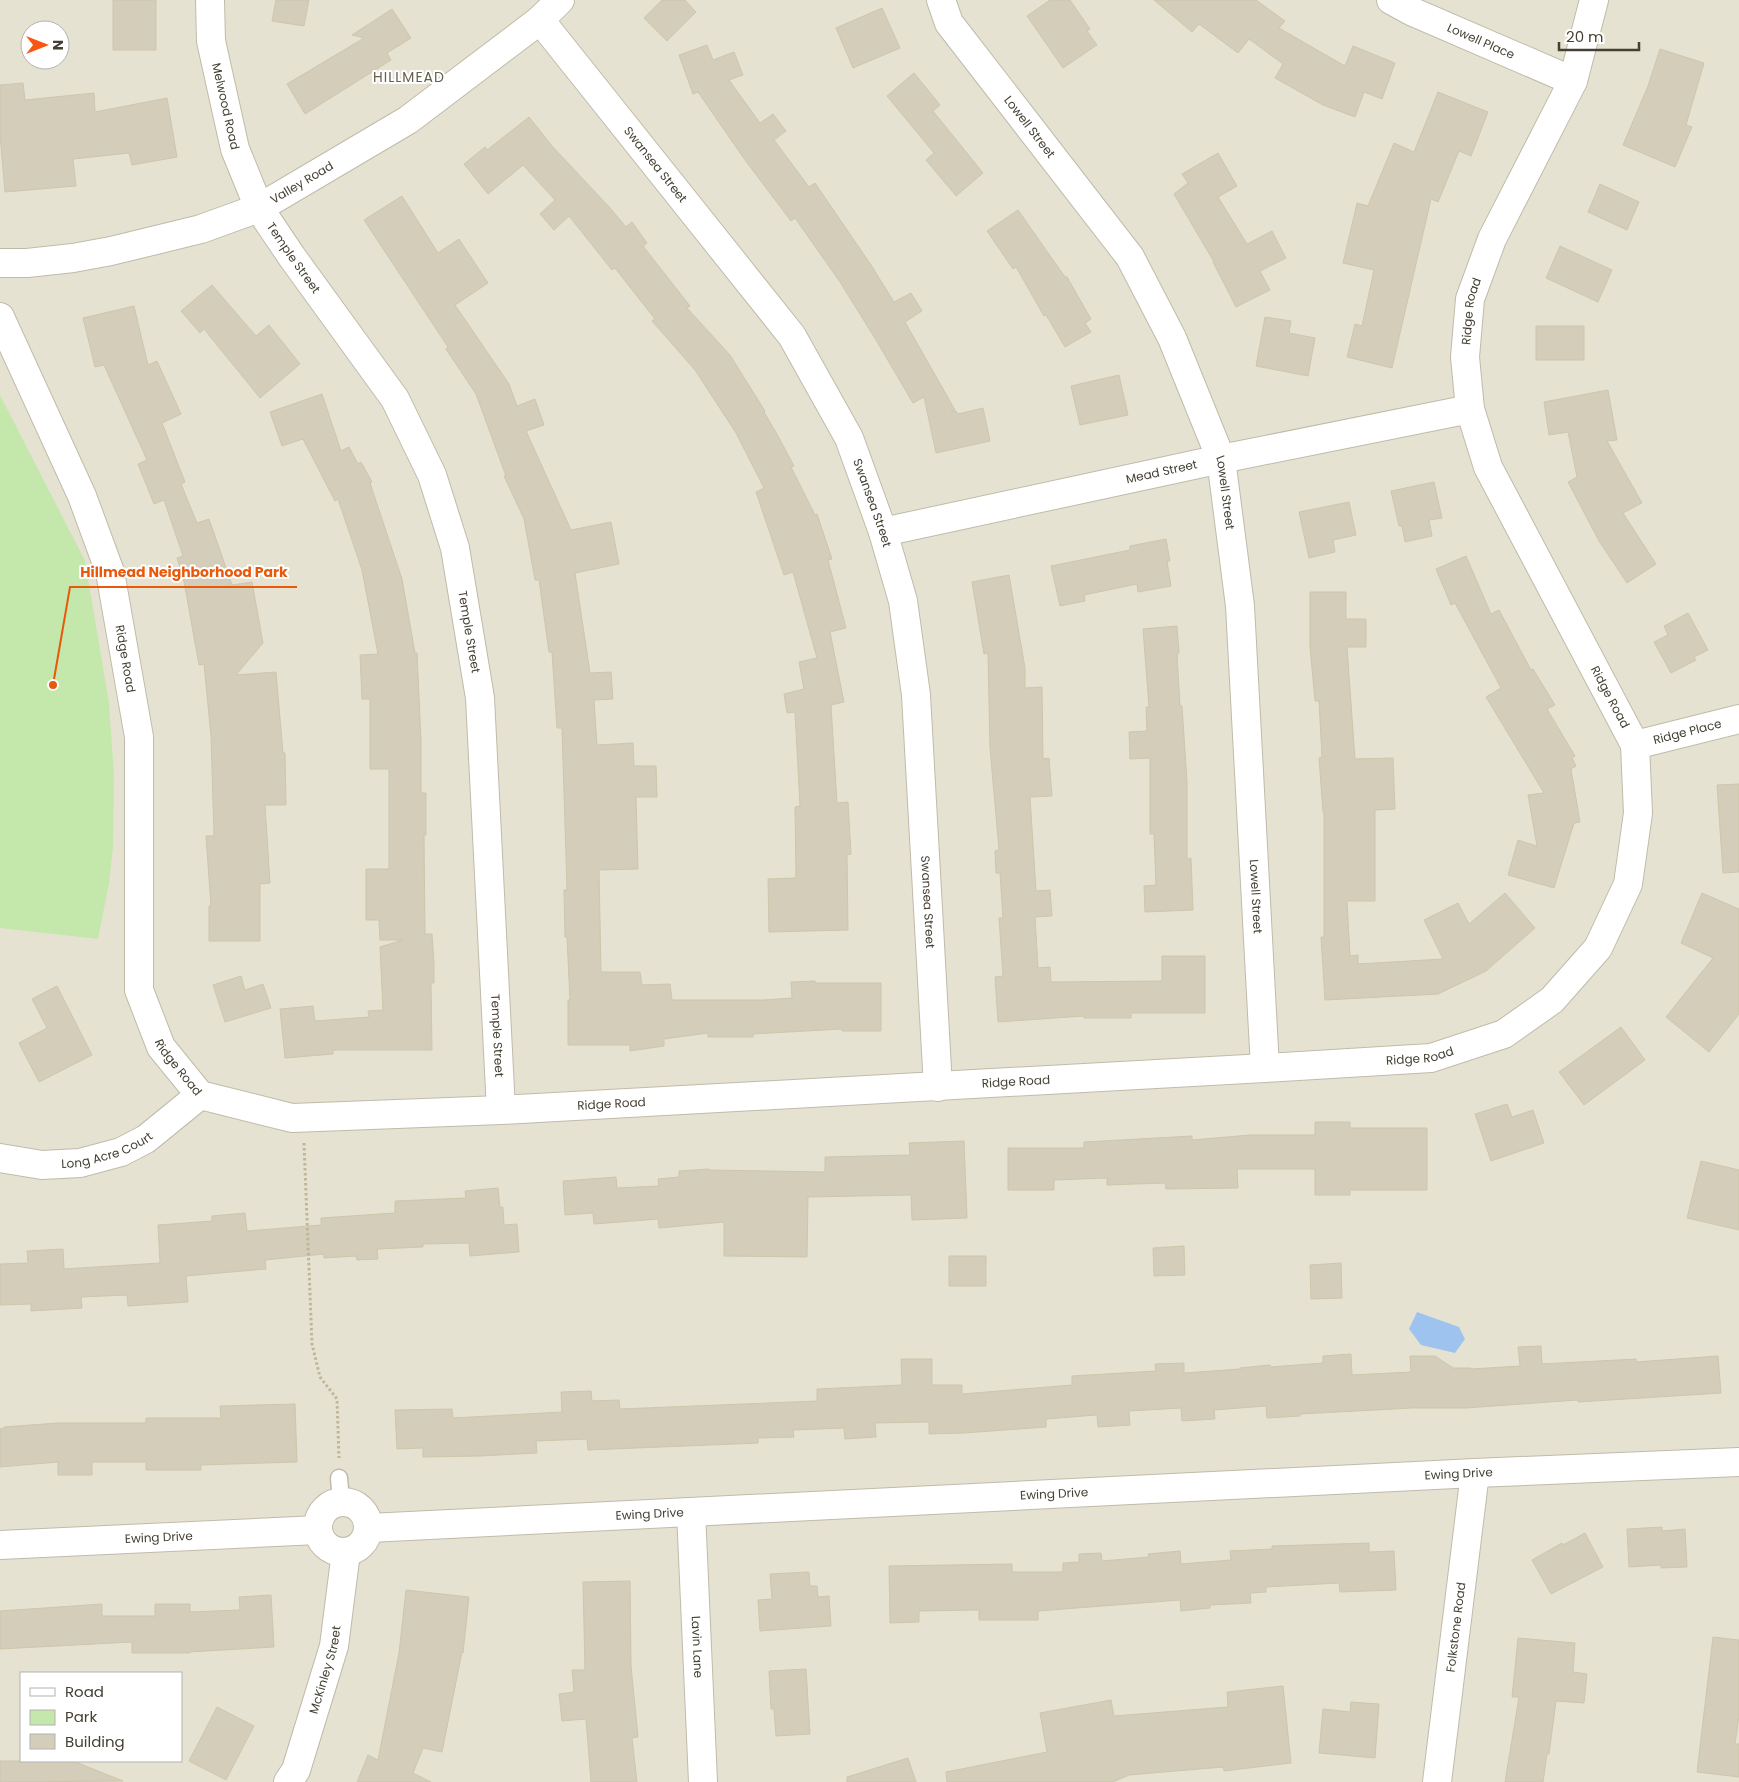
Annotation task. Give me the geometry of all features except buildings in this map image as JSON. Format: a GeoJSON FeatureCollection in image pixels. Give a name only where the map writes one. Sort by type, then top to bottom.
{"type":"FeatureCollection","features":[{"type":"Feature","properties":{"kind":"street","name":"Melwood Road"},"geometry":{"type":"LineString","coordinates":[[210,0],[211,41],[235,149],[260,208]]}},
{"type":"Feature","properties":{"kind":"street","name":"Valley Road"},"geometry":{"type":"LineString","coordinates":[[0,263],[27,263],[111,251],[201,228],[260,208],[408,120],[540,20],[560,0]]}},
{"type":"Feature","properties":{"kind":"street","name":"Lowell Street"},"geometry":{"type":"LineString","coordinates":[[941,0],[948,23],[1130,257],[1172,338],[1221,459],[1240,606],[1265,1068]]}},
{"type":"Feature","properties":{"kind":"street","name":"Lowell Place"},"geometry":{"type":"LineString","coordinates":[[1391,0],[1413,12],[1573,81]]}},
{"type":"Feature","properties":{"kind":"street","name":"Ridge Road"},"geometry":{"type":"LineString","coordinates":[[0,317],[82,496],[110,572],[139,737],[139,990],[161,1047],[200,1095],[292,1118],[303,1118],[501,1110],[938,1087],[1431,1058],[1504,1034],[1552,1000],[1598,948],[1628,884],[1638,813],[1635,745],[1488,467],[1470,409],[1465,357],[1470,299],[1492,238],[1573,81],[1594,0]]}},
{"type":"Feature","properties":{"kind":"street","name":"Swansea Street"},"geometry":{"type":"LineString","coordinates":[[540,20],[792,336],[849,438],[883,532],[903,601],[916,695],[938,1087]]}},
{"type":"Feature","properties":{"kind":"street","name":"Temple Street"},"geometry":{"type":"LineString","coordinates":[[260,208],[292,257],[395,399],[432,475],[455,548],[480,698],[501,1110]]}},
{"type":"Feature","properties":{"kind":"street","name":"Mead Street"},"geometry":{"type":"LineString","coordinates":[[883,532],[1221,459],[1470,409]]}},
{"type":"Feature","properties":{"kind":"street","name":"Ridge Place"},"geometry":{"type":"LineString","coordinates":[[1635,745],[1739,719]]}},
{"type":"Feature","properties":{"kind":"street","name":"Long Acre Court"},"geometry":{"type":"LineString","coordinates":[[0,1158],[42,1166],[80,1163],[120,1152],[146,1139],[200,1095]]}},
{"type":"Feature","properties":{"kind":"street","name":"Ewing Drive"},"geometry":{"type":"LineString","coordinates":[[369,1528],[1475,1472],[1739,1462]]}},
{"type":"Feature","properties":{"kind":"street","name":"Folkstone Road"},"geometry":{"type":"LineString","coordinates":[[1437,1782],[1475,1472]]}},
{"type":"Feature","properties":{"kind":"street"},"geometry":{"type":"LineString","coordinates":[[340,1490],[348,1502],[361,1508],[369,1528],[364,1542],[353,1551],[346,1552],[338,1552],[324,1544],[318,1530],[320,1517],[340,1490]]}},
{"type":"Feature","properties":{"kind":"street","name":"Lavin Lane"},"geometry":{"type":"LineString","coordinates":[[691,1512],[703,1782]]}},
{"type":"Feature","properties":{"kind":"street","name":"Ewing Drive"},"geometry":{"type":"LineString","coordinates":[[0,1545],[318,1530]]}},
{"type":"Feature","properties":{"kind":"street","name":"McKinley Street"},"geometry":{"type":"LineString","coordinates":[[288,1782],[296,1770],[334,1646],[346,1552]]}},
{"type":"Feature","properties":{"kind":"path"},"geometry":{"type":"LineString","coordinates":[[303,1118],[312,1344],[320,1377],[337,1399],[340,1490]]}},
{"type":"Feature","properties":{"kind":"shaded area"},"geometry":{"type":"Polygon","coordinates":[[[0,0],[1739,0],[1739,1782],[0,1782],[0,0]]]}},
{"type":"Feature","properties":{"kind":"green space"},"geometry":{"type":"Polygon","coordinates":[[[0,395],[85,561],[109,703],[114,775],[113,847],[109,883],[98,939],[0,928],[0,395]]]}},
{"type":"Feature","properties":{"kind":"water"},"geometry":{"type":"Polygon","coordinates":[[[1417,1312],[1459,1327],[1465,1339],[1455,1353],[1421,1345],[1409,1329],[1417,1312]]]}},
{"type":"Feature","properties":{"kind":"place","name":"Hillmead Neighborhood Park"},"geometry":{"type":"Point","coordinates":[53,685]}},
{"type":"Feature","properties":{"kind":"district","name":"HILLMEAD"},"geometry":{"type":"Point","coordinates":[409,77]}}]}
